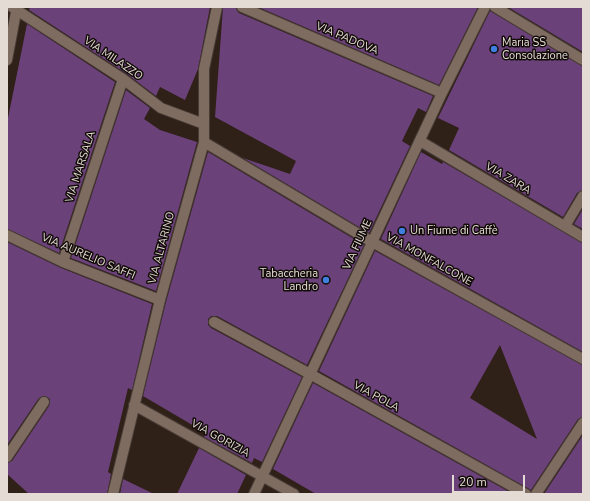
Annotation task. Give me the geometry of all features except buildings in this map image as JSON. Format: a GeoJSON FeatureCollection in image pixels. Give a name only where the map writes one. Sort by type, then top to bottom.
{"type":"FeatureCollection","features":[{"type":"Feature","properties":{"kind":"street","name":"VIA ALTARINO"},"geometry":{"type":"LineString","coordinates":[[113,494],[160,300],[204,142],[204,69],[217,7]]}},
{"type":"Feature","properties":{"kind":"street","name":"VIA PADOVA"},"geometry":{"type":"LineString","coordinates":[[242,7],[442,93]]}},
{"type":"Feature","properties":{"kind":"street","name":"VIA FIUME"},"geometry":{"type":"LineString","coordinates":[[254,494],[442,93],[485,7]]}},
{"type":"Feature","properties":{"kind":"street"},"geometry":{"type":"LineString","coordinates":[[495,7],[583,60]]}},
{"type":"Feature","properties":{"kind":"street","name":"VIA MILAZZO"},"geometry":{"type":"LineString","coordinates":[[15,8],[122,79],[161,108],[204,124]]}},
{"type":"Feature","properties":{"kind":"street"},"geometry":{"type":"LineString","coordinates":[[7,60],[15,8]]}},
{"type":"Feature","properties":{"kind":"street","name":"VIA MARSALA"},"geometry":{"type":"LineString","coordinates":[[63,262],[122,79]]}},
{"type":"Feature","properties":{"kind":"street","name":"VIA ZARA"},"geometry":{"type":"LineString","coordinates":[[420,141],[583,237]]}},
{"type":"Feature","properties":{"kind":"street","name":"VIA MONFALCONE"},"geometry":{"type":"LineString","coordinates":[[204,142],[372,242],[583,359]]}},
{"type":"Feature","properties":{"kind":"street"},"geometry":{"type":"LineString","coordinates":[[564,226],[583,196]]}},
{"type":"Feature","properties":{"kind":"street","name":"VIA AURELIO SAFFI"},"geometry":{"type":"LineString","coordinates":[[7,235],[63,262],[160,300]]}},
{"type":"Feature","properties":{"kind":"street","name":"VIA POLA"},"geometry":{"type":"LineString","coordinates":[[214,322],[526,494]]}},
{"type":"Feature","properties":{"kind":"street"},"geometry":{"type":"LineString","coordinates":[[7,457],[44,402]]}},
{"type":"Feature","properties":{"kind":"street","name":"VIA GORIZIA"},"geometry":{"type":"LineString","coordinates":[[134,405],[294,494]]}},
{"type":"Feature","properties":{"kind":"street"},"geometry":{"type":"LineString","coordinates":[[536,494],[583,423]]}},
{"type":"Feature","properties":{"kind":"place","name":"Maria SS Consolazione"},"geometry":{"type":"Point","coordinates":[494,49]}},
{"type":"Feature","properties":{"kind":"place","name":"Un Fiume di Caffè"},"geometry":{"type":"Point","coordinates":[402,231]}},
{"type":"Feature","properties":{"kind":"place","name":"Tabaccheria Landro"},"geometry":{"type":"Point","coordinates":[326,280]}}]}
